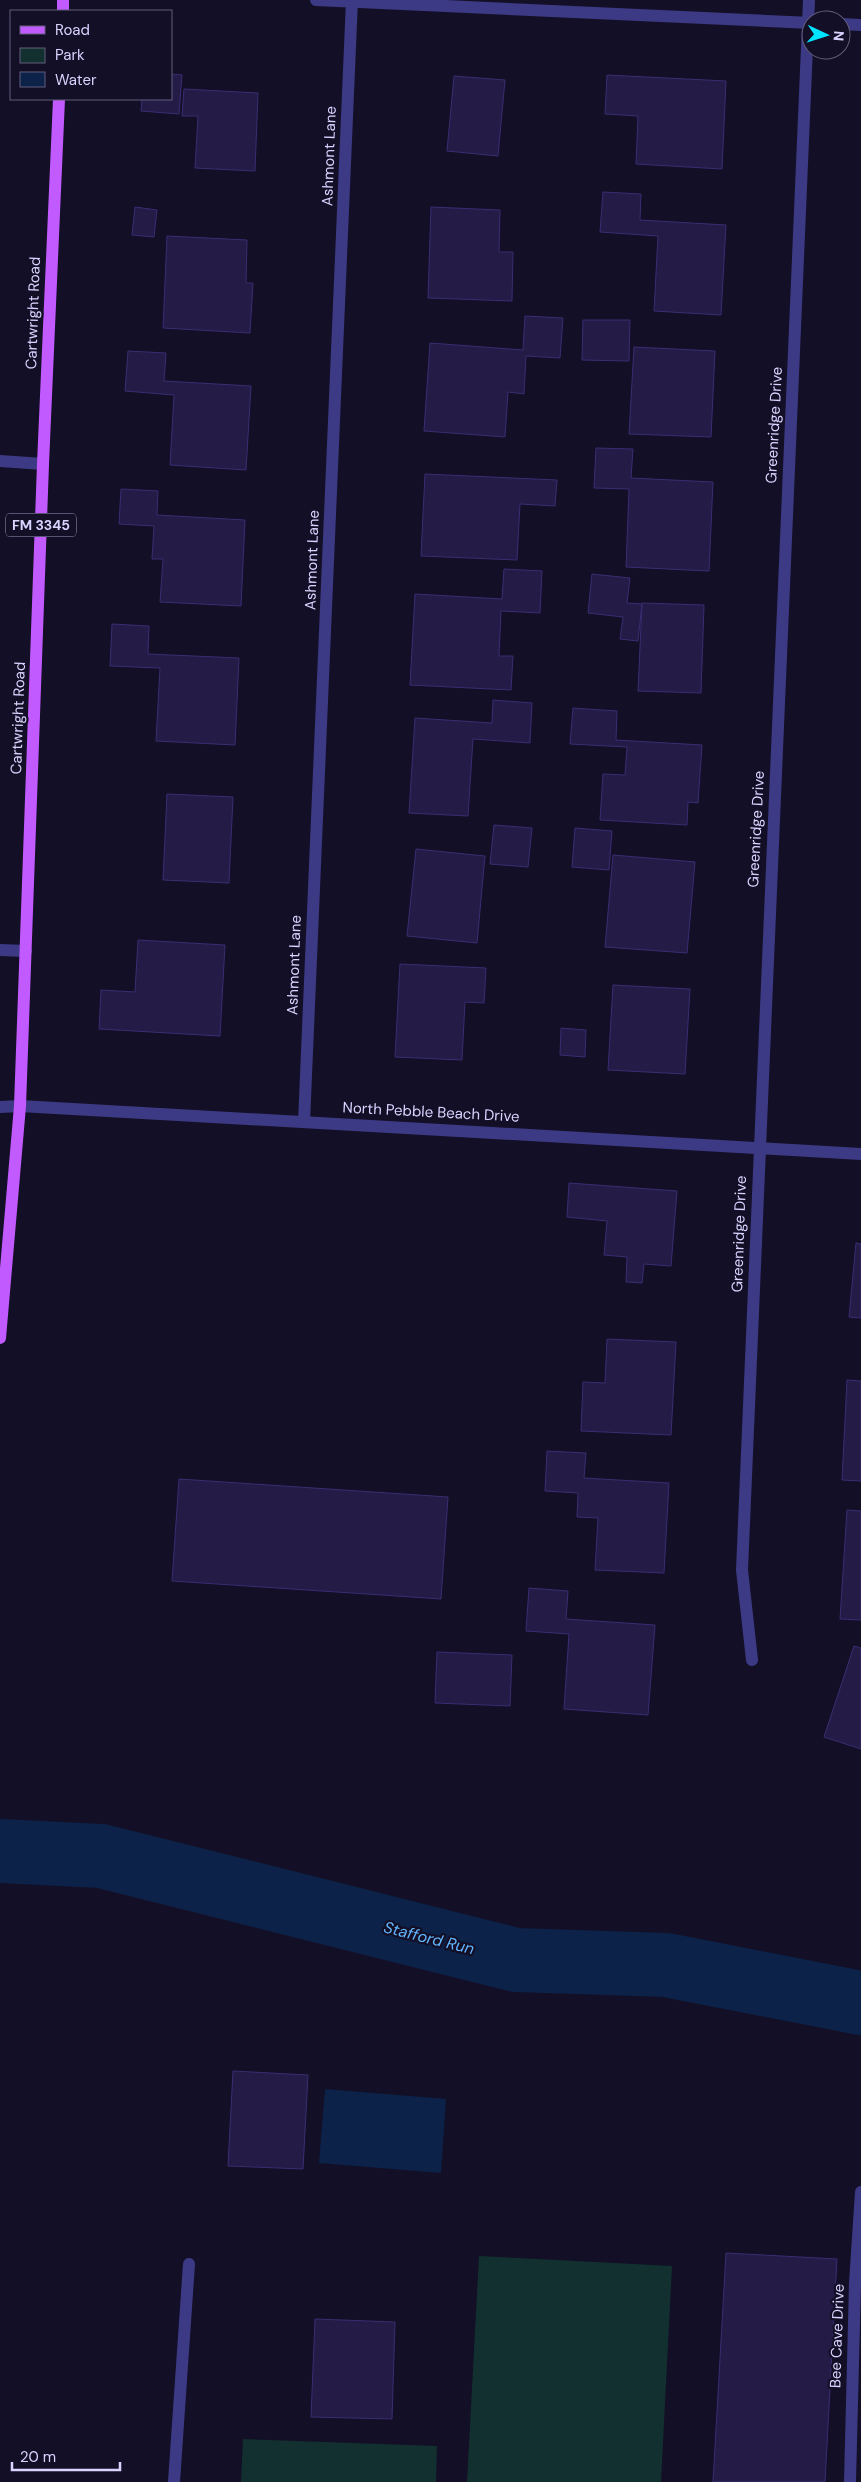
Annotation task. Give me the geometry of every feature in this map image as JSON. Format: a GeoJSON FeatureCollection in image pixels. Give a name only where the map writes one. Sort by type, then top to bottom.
{"type":"FeatureCollection","features":[{"type":"Feature","properties":{"kind":"main road","name":"Cartwright Road"},"geometry":{"type":"LineString","coordinates":[[0,1338],[20,1106],[43,464],[59,100]]}},
{"type":"Feature","properties":{"kind":"street"},"geometry":{"type":"LineString","coordinates":[[316,0],[801,22]]}},
{"type":"Feature","properties":{"kind":"street","name":"Ashmont Lane"},"geometry":{"type":"LineString","coordinates":[[304,1122],[352,1]]}},
{"type":"Feature","properties":{"kind":"street","name":"Greenridge Drive"},"geometry":{"type":"LineString","coordinates":[[752,1660],[742,1570],[758,1146],[808,60]]}},
{"type":"Feature","properties":{"kind":"street"},"geometry":{"type":"LineString","coordinates":[[0,461],[43,464]]}},
{"type":"Feature","properties":{"kind":"street"},"geometry":{"type":"LineString","coordinates":[[0,950],[26,951]]}},
{"type":"Feature","properties":{"kind":"street","name":"North Pebble Beach Drive"},"geometry":{"type":"LineString","coordinates":[[0,1107],[20,1106],[758,1146],[861,1154]]}},
{"type":"Feature","properties":{"kind":"street","name":"Bee Cave Drive"},"geometry":{"type":"LineString","coordinates":[[850,2482],[855,2284],[861,2192]]}},
{"type":"Feature","properties":{"kind":"street"},"geometry":{"type":"LineString","coordinates":[[174,2482],[189,2264]]}},
{"type":"Feature","properties":{"kind":"green space"},"geometry":{"type":"Polygon","coordinates":[[[479,2256],[672,2266],[661,2482],[467,2482],[479,2256]]]}},
{"type":"Feature","properties":{"kind":"green space"},"geometry":{"type":"Polygon","coordinates":[[[243,2439],[437,2446],[436,2482],[241,2482],[243,2439]]]}},
{"type":"Feature","properties":{"kind":"water"},"geometry":{"type":"Polygon","coordinates":[[[325,2089],[446,2099],[441,2173],[319,2163],[325,2089]]]}},
{"type":"Feature","properties":{"kind":"building"},"geometry":{"type":"Polygon","coordinates":[[[172,74],[182,75],[179,114],[141,111],[142,100],[172,100],[172,74]]]}},
{"type":"Feature","properties":{"kind":"building"},"geometry":{"type":"Polygon","coordinates":[[[607,75],[726,81],[722,169],[636,164],[638,116],[605,114],[607,75]]]}},
{"type":"Feature","properties":{"kind":"building"},"geometry":{"type":"Polygon","coordinates":[[[454,76],[505,80],[498,156],[447,151],[454,76]]]}},
{"type":"Feature","properties":{"kind":"building"},"geometry":{"type":"Polygon","coordinates":[[[184,89],[258,93],[255,171],[195,168],[198,116],[182,116],[184,89]]]}},
{"type":"Feature","properties":{"kind":"building"},"geometry":{"type":"Polygon","coordinates":[[[603,192],[641,194],[640,220],[726,225],[721,315],[654,311],[658,236],[600,232],[603,192]]]}},
{"type":"Feature","properties":{"kind":"building"},"geometry":{"type":"Polygon","coordinates":[[[135,207],[157,210],[154,237],[132,235],[135,207]]]}},
{"type":"Feature","properties":{"kind":"building"},"geometry":{"type":"Polygon","coordinates":[[[431,207],[500,210],[499,252],[513,252],[512,301],[428,298],[431,207]]]}},
{"type":"Feature","properties":{"kind":"building"},"geometry":{"type":"Polygon","coordinates":[[[167,236],[247,240],[246,283],[253,283],[250,333],[163,328],[167,236]]]}},
{"type":"Feature","properties":{"kind":"building"},"geometry":{"type":"Polygon","coordinates":[[[525,316],[563,318],[560,358],[526,356],[524,394],[508,392],[505,437],[424,431],[430,343],[523,350],[525,316]]]}},
{"type":"Feature","properties":{"kind":"building"},"geometry":{"type":"Polygon","coordinates":[[[583,320],[630,320],[629,361],[582,360],[583,320]]]}},
{"type":"Feature","properties":{"kind":"building"},"geometry":{"type":"Polygon","coordinates":[[[634,347],[715,351],[711,437],[629,434],[634,347]]]}},
{"type":"Feature","properties":{"kind":"building"},"geometry":{"type":"Polygon","coordinates":[[[128,351],[166,353],[164,381],[251,386],[246,470],[170,465],[174,395],[125,391],[128,351]]]}},
{"type":"Feature","properties":{"kind":"building"},"geometry":{"type":"Polygon","coordinates":[[[596,448],[633,449],[631,478],[713,482],[709,571],[626,567],[629,489],[594,488],[596,448]]]}},
{"type":"Feature","properties":{"kind":"building"},"geometry":{"type":"Polygon","coordinates":[[[425,474],[557,480],[555,506],[520,504],[517,560],[421,556],[425,474]]]}},
{"type":"Feature","properties":{"kind":"building"},"geometry":{"type":"Polygon","coordinates":[[[121,489],[158,491],[157,515],[245,520],[241,606],[160,602],[163,559],[152,559],[154,526],[119,524],[121,489]]]}},
{"type":"Feature","properties":{"kind":"building"},"geometry":{"type":"Polygon","coordinates":[[[504,569],[542,571],[540,613],[501,611],[499,656],[513,656],[511,690],[410,685],[415,594],[502,599],[504,569]]]}},
{"type":"Feature","properties":{"kind":"building"},"geometry":{"type":"Polygon","coordinates":[[[592,574],[630,578],[627,603],[642,604],[638,641],[620,639],[623,617],[588,613],[592,574]]]}},
{"type":"Feature","properties":{"kind":"building"},"geometry":{"type":"Polygon","coordinates":[[[642,603],[704,605],[701,693],[638,691],[642,603]]]}},
{"type":"Feature","properties":{"kind":"building"},"geometry":{"type":"Polygon","coordinates":[[[112,624],[149,626],[148,654],[239,658],[235,745],[156,741],[160,668],[110,666],[112,624]]]}},
{"type":"Feature","properties":{"kind":"building"},"geometry":{"type":"Polygon","coordinates":[[[493,700],[532,703],[530,743],[473,739],[468,816],[409,813],[415,718],[492,723],[493,700]]]}},
{"type":"Feature","properties":{"kind":"building"},"geometry":{"type":"Polygon","coordinates":[[[573,708],[617,711],[616,740],[702,745],[698,803],[688,802],[687,825],[600,820],[603,774],[625,775],[627,747],[570,744],[573,708]]]}},
{"type":"Feature","properties":{"kind":"building"},"geometry":{"type":"Polygon","coordinates":[[[167,794],[233,797],[229,883],[163,880],[167,794]]]}},
{"type":"Feature","properties":{"kind":"building"},"geometry":{"type":"Polygon","coordinates":[[[494,825],[532,828],[528,867],[490,864],[494,825]]]}},
{"type":"Feature","properties":{"kind":"building"},"geometry":{"type":"Polygon","coordinates":[[[575,828],[612,831],[609,870],[572,867],[575,828]]]}},
{"type":"Feature","properties":{"kind":"building"},"geometry":{"type":"Polygon","coordinates":[[[416,849],[485,856],[477,943],[407,936],[416,849]]]}},
{"type":"Feature","properties":{"kind":"building"},"geometry":{"type":"Polygon","coordinates":[[[613,855],[695,862],[687,953],[605,947],[613,855]]]}},
{"type":"Feature","properties":{"kind":"building"},"geometry":{"type":"Polygon","coordinates":[[[138,940],[225,945],[220,1036],[99,1029],[101,990],[135,992],[138,940]]]}},
{"type":"Feature","properties":{"kind":"building"},"geometry":{"type":"Polygon","coordinates":[[[400,964],[486,968],[484,1003],[465,1002],[462,1060],[395,1057],[400,964]]]}},
{"type":"Feature","properties":{"kind":"building"},"geometry":{"type":"Polygon","coordinates":[[[613,985],[690,989],[685,1074],[608,1070],[613,985]]]}},
{"type":"Feature","properties":{"kind":"building"},"geometry":{"type":"Polygon","coordinates":[[[561,1028],[586,1030],[585,1057],[560,1055],[561,1028]]]}},
{"type":"Feature","properties":{"kind":"building"},"geometry":{"type":"Polygon","coordinates":[[[569,1183],[677,1191],[671,1266],[644,1264],[642,1283],[626,1282],[627,1257],[604,1255],[607,1221],[567,1217],[569,1183]]]}},
{"type":"Feature","properties":{"kind":"building"},"geometry":{"type":"Polygon","coordinates":[[[856,1243],[861,1244],[861,1318],[849,1317],[856,1243]]]}},
{"type":"Feature","properties":{"kind":"building"},"geometry":{"type":"Polygon","coordinates":[[[607,1339],[676,1342],[671,1435],[581,1431],[583,1382],[605,1383],[607,1339]]]}},
{"type":"Feature","properties":{"kind":"building"},"geometry":{"type":"Polygon","coordinates":[[[847,1380],[861,1381],[861,1481],[842,1480],[847,1380]]]}},
{"type":"Feature","properties":{"kind":"building"},"geometry":{"type":"Polygon","coordinates":[[[547,1451],[586,1453],[584,1478],[669,1483],[664,1573],[595,1570],[598,1518],[577,1517],[578,1493],[545,1491],[547,1451]]]}},
{"type":"Feature","properties":{"kind":"building"},"geometry":{"type":"Polygon","coordinates":[[[179,1479],[448,1497],[441,1599],[172,1581],[179,1479]]]}},
{"type":"Feature","properties":{"kind":"building"},"geometry":{"type":"Polygon","coordinates":[[[847,1510],[861,1511],[861,1620],[840,1619],[847,1510]]]}},
{"type":"Feature","properties":{"kind":"building"},"geometry":{"type":"Polygon","coordinates":[[[529,1588],[568,1591],[566,1619],[655,1625],[648,1715],[564,1709],[569,1634],[526,1631],[529,1588]]]}},
{"type":"Feature","properties":{"kind":"building"},"geometry":{"type":"Polygon","coordinates":[[[854,1646],[861,1648],[861,1749],[824,1737],[854,1646]]]}},
{"type":"Feature","properties":{"kind":"building"},"geometry":{"type":"Polygon","coordinates":[[[437,1652],[512,1655],[510,1706],[435,1703],[437,1652]]]}},
{"type":"Feature","properties":{"kind":"building"},"geometry":{"type":"Polygon","coordinates":[[[233,2071],[308,2075],[303,2169],[228,2166],[233,2071]]]}},
{"type":"Feature","properties":{"kind":"building"},"geometry":{"type":"Polygon","coordinates":[[[726,2253],[837,2259],[825,2482],[713,2482],[726,2253]]]}},
{"type":"Feature","properties":{"kind":"building"},"geometry":{"type":"Polygon","coordinates":[[[315,2319],[395,2322],[392,2419],[311,2417],[315,2319]]]}},
{"type":"Feature","properties":{"kind":"waterway","name":"Stafford Run"},"geometry":{"type":"LineString","coordinates":[[0,1851],[101,1856],[516,1960],[666,1965],[861,2003]]}}]}
